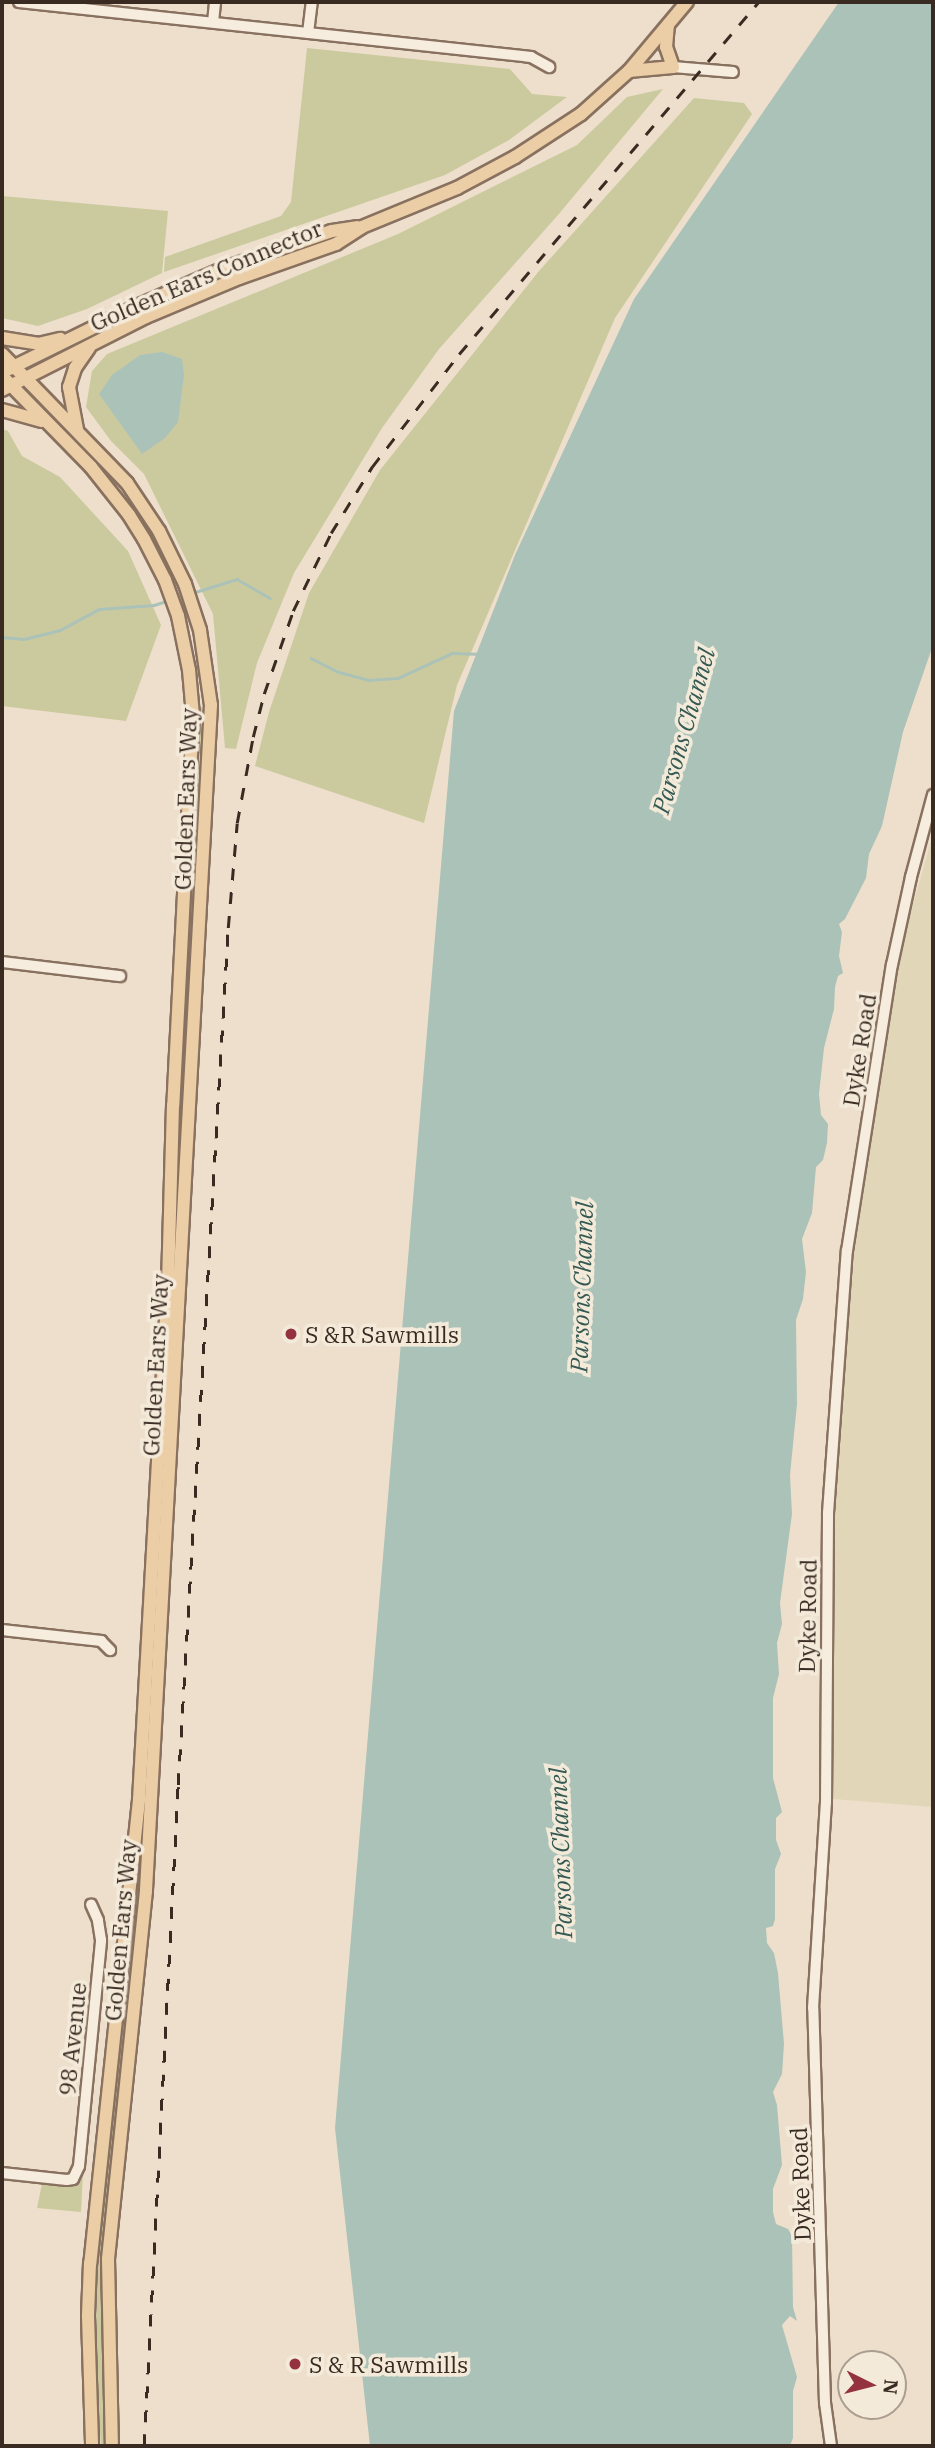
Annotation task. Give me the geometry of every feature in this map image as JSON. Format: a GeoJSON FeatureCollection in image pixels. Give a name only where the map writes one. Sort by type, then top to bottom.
{"type":"FeatureCollection","features":[{"type":"Feature","properties":{"kind":"main road","name":"Golden Ears Connector"},"geometry":{"type":"LineString","coordinates":[[4,381],[26,377],[239,278],[335,244],[362,227],[457,188],[515,158],[581,114],[629,71],[687,2]]}},
{"type":"Feature","properties":{"kind":"main road"},"geometry":{"type":"LineString","coordinates":[[629,71],[673,67],[666,47],[668,24]]}},
{"type":"Feature","properties":{"kind":"main road","name":"Golden Ears Connector"},"geometry":{"type":"LineString","coordinates":[[4,381],[15,367],[137,306],[225,268],[332,231],[362,227]]}},
{"type":"Feature","properties":{"kind":"main road"},"geometry":{"type":"LineString","coordinates":[[2,338],[38,344],[81,334]]}},
{"type":"Feature","properties":{"kind":"main road"},"geometry":{"type":"LineString","coordinates":[[77,429],[69,387],[75,368],[92,345]]}},
{"type":"Feature","properties":{"kind":"main road","name":"Golden Ears Way"},"geometry":{"type":"LineString","coordinates":[[2,354],[127,483],[159,531],[185,584],[204,646],[210,694],[211,738],[149,1848],[108,2259],[112,2446]]}},
{"type":"Feature","properties":{"kind":"main road","name":"Golden Ears Way"},"geometry":{"type":"LineString","coordinates":[[4,381],[114,494],[144,539],[171,596],[189,670],[193,738],[139,1800],[90,2263],[88,2316],[92,2446]]}},
{"type":"Feature","properties":{"kind":"main road"},"geometry":{"type":"LineString","coordinates":[[2,410],[45,422]]}},
{"type":"Feature","properties":{"kind":"street"},"geometry":{"type":"LineString","coordinates":[[19,2],[531,57],[549,67]]}},
{"type":"Feature","properties":{"kind":"street"},"geometry":{"type":"LineString","coordinates":[[212,22],[215,2]]}},
{"type":"Feature","properties":{"kind":"street"},"geometry":{"type":"LineString","coordinates":[[309,33],[313,2]]}},
{"type":"Feature","properties":{"kind":"street"},"geometry":{"type":"LineString","coordinates":[[673,67],[733,72]]}},
{"type":"Feature","properties":{"kind":"street","name":"Dyke Road"},"geometry":{"type":"LineString","coordinates":[[831,2446],[825,2403],[813,2008],[826,1803],[828,1513],[849,1238],[892,965],[911,877],[933,795]]}},
{"type":"Feature","properties":{"kind":"street"},"geometry":{"type":"LineString","coordinates":[[2,962],[120,976]]}},
{"type":"Feature","properties":{"kind":"street"},"geometry":{"type":"LineString","coordinates":[[2,1630],[101,1642],[110,1650]]}},
{"type":"Feature","properties":{"kind":"street","name":"98 Avenue"},"geometry":{"type":"LineString","coordinates":[[2,2174],[73,2179],[79,2166],[101,1940],[98,1920],[91,1904]]}},
{"type":"Feature","properties":{"kind":"shaded area"},"geometry":{"type":"Polygon","coordinates":[[[933,835],[933,1807],[833,1799],[832,1619],[834,1493],[853,1261],[902,942],[933,835]]]}},
{"type":"Feature","properties":{"kind":"green space"},"geometry":{"type":"Polygon","coordinates":[[[307,48],[510,69],[532,94],[567,97],[509,140],[445,175],[164,272],[165,257],[281,216],[291,202],[307,48]]]}},
{"type":"Feature","properties":{"kind":"green space"},"geometry":{"type":"Polygon","coordinates":[[[663,89],[558,215],[439,349],[382,428],[294,573],[257,663],[236,749],[225,748],[213,614],[144,474],[111,441],[86,407],[92,371],[107,354],[398,234],[577,145],[627,97],[663,89]]]}},
{"type":"Feature","properties":{"kind":"green space"},"geometry":{"type":"Polygon","coordinates":[[[694,98],[744,103],[752,114],[615,318],[457,685],[424,823],[255,766],[269,712],[309,593],[380,470],[539,271],[694,98]]]}},
{"type":"Feature","properties":{"kind":"green space"},"geometry":{"type":"Polygon","coordinates":[[[2,196],[168,211],[162,273],[87,309],[38,326],[2,318],[2,196]]]}},
{"type":"Feature","properties":{"kind":"green space"},"geometry":{"type":"Polygon","coordinates":[[[2,429],[8,431],[22,456],[60,477],[128,551],[161,625],[126,721],[2,706],[2,429]]]}},
{"type":"Feature","properties":{"kind":"green space"},"geometry":{"type":"Polygon","coordinates":[[[199,707],[202,707],[204,717],[204,742],[177,1231],[175,1230],[199,707]]]}},
{"type":"Feature","properties":{"kind":"green space"},"geometry":{"type":"Polygon","coordinates":[[[142,1842],[140,1896],[103,2263],[107,2446],[101,2446],[95,2368],[98,2250],[142,1842]]]}},
{"type":"Feature","properties":{"kind":"green space"},"geometry":{"type":"Polygon","coordinates":[[[83,2171],[81,2212],[37,2208],[42,2184],[67,2186],[78,2180],[83,2171]]]}},
{"type":"Feature","properties":{"kind":"water","name":"Parsons Channel"},"geometry":{"type":"Polygon","coordinates":[[[839,2],[933,2],[933,645],[903,732],[882,826],[869,854],[866,878],[845,919],[839,924],[842,932],[839,956],[843,973],[838,976],[835,987],[834,1009],[824,1048],[819,1094],[821,1115],[828,1124],[827,1143],[823,1160],[816,1167],[812,1213],[802,1239],[806,1272],[803,1299],[796,1320],[797,1404],[790,1475],[792,1514],[780,1603],[782,1624],[777,1643],[779,1674],[773,1698],[773,1778],[782,1812],[776,1818],[776,1840],[781,1854],[775,1869],[775,1919],[773,1926],[766,1928],[767,1943],[774,1953],[778,1973],[784,2044],[782,2074],[773,2092],[777,2105],[782,2165],[773,2189],[773,2212],[776,2224],[788,2229],[792,2236],[793,2307],[797,2321],[790,2316],[782,2325],[797,2377],[793,2391],[793,2438],[790,2446],[370,2446],[335,2128],[454,711],[515,555],[634,299],[839,2]]]}},
{"type":"Feature","properties":{"kind":"water"},"geometry":{"type":"Polygon","coordinates":[[[162,352],[182,359],[184,375],[178,422],[165,438],[142,454],[99,394],[112,375],[140,355],[162,352]]]}},
{"type":"Feature","properties":{"kind":"waterway"},"geometry":{"type":"LineString","coordinates":[[192,593],[237,579],[270,598]]}},
{"type":"Feature","properties":{"kind":"waterway"},"geometry":{"type":"LineString","coordinates":[[2,637],[24,639],[60,630],[99,609],[154,605],[169,600]]}},
{"type":"Feature","properties":{"kind":"waterway"},"geometry":{"type":"LineString","coordinates":[[311,658],[339,672],[368,680],[398,678],[452,653],[476,654]]}},
{"type":"Feature","properties":{"kind":"railway"},"geometry":{"type":"LineString","coordinates":[[144,2446],[178,1785],[228,928],[237,823],[253,737],[264,694],[293,611],[331,533],[372,467],[459,354],[759,2]]}},
{"type":"Feature","properties":{"kind":"place","name":"S &R Sawmills"},"geometry":{"type":"Point","coordinates":[291,1334]}},
{"type":"Feature","properties":{"kind":"place","name":"S & R Sawmills"},"geometry":{"type":"Point","coordinates":[295,2364]}}]}
